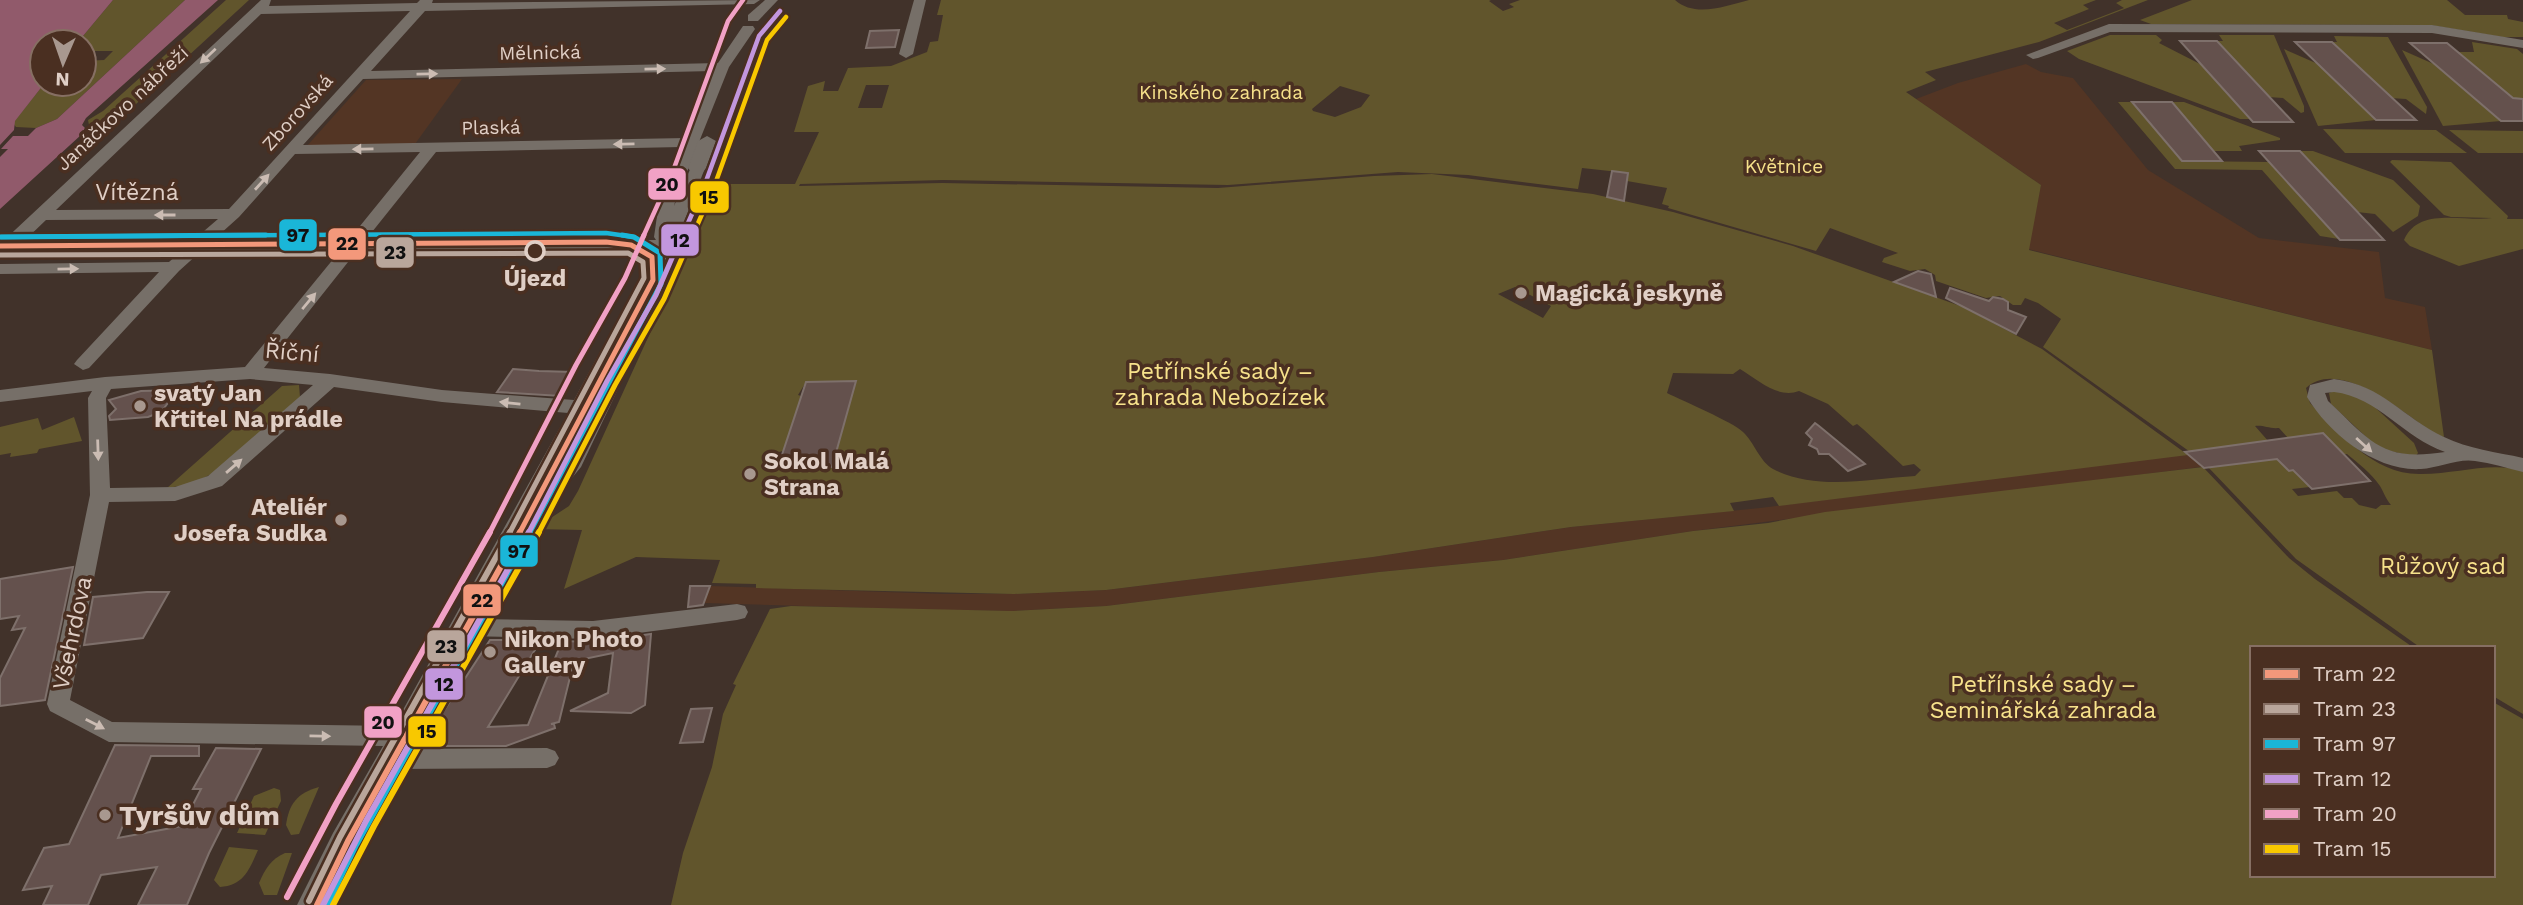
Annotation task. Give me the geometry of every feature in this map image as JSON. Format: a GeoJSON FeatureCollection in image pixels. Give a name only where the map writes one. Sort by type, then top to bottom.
{"type":"FeatureCollection","features":[{"type":"Feature","properties":{"kind":"street"},"geometry":{"type":"LineString","coordinates":[[263,5],[755,0],[751,24],[700,142],[667,202],[661,233],[665,245]]}},
{"type":"Feature","properties":{"kind":"street"},"geometry":{"type":"LineString","coordinates":[[310,905],[651,275],[697,168],[700,142],[722,67],[751,24],[772,0]]}},
{"type":"Feature","properties":{"kind":"street"},"geometry":{"type":"LineString","coordinates":[[906,54],[920,0]]}},
{"type":"Feature","properties":{"kind":"street","name":"Zborovská"},"geometry":{"type":"LineString","coordinates":[[194,248],[233,214],[423,4]]}},
{"type":"Feature","properties":{"kind":"street","name":"Janáčkovo nábřeží"},"geometry":{"type":"LineString","coordinates":[[2,251],[263,5]]}},
{"type":"Feature","properties":{"kind":"street"},"geometry":{"type":"LineString","coordinates":[[2033,55],[2109,29],[2431,29],[2523,44]]}},
{"type":"Feature","properties":{"kind":"street","name":"Mělnická"},"geometry":{"type":"LineString","coordinates":[[359,75],[722,67]]}},
{"type":"Feature","properties":{"kind":"street","name":"Plaská"},"geometry":{"type":"LineString","coordinates":[[291,150],[700,142]]}},
{"type":"Feature","properties":{"kind":"street"},"geometry":{"type":"LineString","coordinates":[[250,373],[432,147]]}},
{"type":"Feature","properties":{"kind":"street","name":"Vítězná"},"geometry":{"type":"LineString","coordinates":[[41,215],[233,214]]}},
{"type":"Feature","properties":{"kind":"street"},"geometry":{"type":"LineString","coordinates":[[2,251],[355,245],[665,245]]}},
{"type":"Feature","properties":{"kind":"street"},"geometry":{"type":"LineString","coordinates":[[83,364],[194,248]]}},
{"type":"Feature","properties":{"kind":"street"},"geometry":{"type":"LineString","coordinates":[[0,270],[173,267]]}},
{"type":"Feature","properties":{"kind":"street"},"geometry":{"type":"LineString","coordinates":[[513,532],[571,467],[630,345],[651,275]]}},
{"type":"Feature","properties":{"kind":"street","name":"Říční"},"geometry":{"type":"LineString","coordinates":[[0,396],[105,383],[250,373],[330,380],[442,396],[578,407]]}},
{"type":"Feature","properties":{"kind":"street"},"geometry":{"type":"LineString","coordinates":[[100,495],[175,494],[215,481],[330,380]]}},
{"type":"Feature","properties":{"kind":"street","name":"Všehrdova"},"geometry":{"type":"LineString","coordinates":[[105,383],[97,398],[100,495],[58,704],[109,732],[401,736]]}},
{"type":"Feature","properties":{"kind":"street"},"geometry":{"type":"LineString","coordinates":[[2473,453],[2435,462],[2407,464],[2387,461],[2372,452],[2321,405],[2316,397],[2316,389],[2329,385],[2344,385],[2363,392],[2437,442],[2523,465]]}},
{"type":"Feature","properties":{"kind":"street"},"geometry":{"type":"LineString","coordinates":[[462,626],[593,630],[737,612]]}},
{"type":"Feature","properties":{"kind":"street"},"geometry":{"type":"LineString","coordinates":[[388,759],[547,758]]}},
{"type":"Feature","properties":{"kind":"shaded area"},"geometry":{"type":"Polygon","coordinates":[[[0,0],[113,0],[90,28],[28,28],[28,98],[33,98],[15,121],[14,130],[0,145],[0,0]]]}},
{"type":"Feature","properties":{"kind":"shaded area"},"geometry":{"type":"Polygon","coordinates":[[[185,0],[218,0],[86,118],[81,135],[0,209],[0,157],[8,149],[1,149],[13,136],[28,136],[36,128],[57,119],[80,98],[98,98],[98,81],[185,0]]]}},
{"type":"Feature","properties":{"kind":"shaded area"},"geometry":{"type":"Polygon","coordinates":[[[2026,64],[2041,72],[2073,78],[2148,170],[2259,238],[2379,252],[2385,298],[2425,307],[2432,350],[2028,249],[2041,185],[1916,99],[1958,83],[2026,64]]]}},
{"type":"Feature","properties":{"kind":"shaded area"},"geometry":{"type":"Polygon","coordinates":[[[462,79],[415,144],[306,147],[366,80],[462,79]]]}},
{"type":"Feature","properties":{"kind":"shaded area"},"geometry":{"type":"Polygon","coordinates":[[[2275,443],[2288,456],[1693,531],[1503,560],[1379,572],[1106,606],[1012,611],[704,603],[710,586],[944,594],[1106,590],[1373,557],[1571,527],[1760,508],[2275,443]]]}},
{"type":"Feature","properties":{"kind":"green space"},"geometry":{"type":"Polygon","coordinates":[[[113,0],[185,0],[98,81],[98,60],[104,60],[113,51],[98,51],[98,28],[90,28],[113,0]]]}},
{"type":"Feature","properties":{"kind":"green space"},"geometry":{"type":"Polygon","coordinates":[[[226,0],[249,0],[111,127],[89,125],[88,120],[103,111],[226,0]]]}},
{"type":"Feature","properties":{"kind":"green space"},"geometry":{"type":"Polygon","coordinates":[[[941,0],[1491,0],[1489,1],[1503,11],[1514,7],[1509,4],[1520,0],[1675,0],[1692,8],[1711,9],[1749,0],[2096,0],[2083,5],[2089,9],[2054,23],[2067,30],[2124,8],[2116,3],[2122,0],[2148,0],[2039,42],[1925,72],[1936,80],[1906,92],[2041,185],[2029,250],[2432,350],[2444,437],[2354,383],[2336,379],[2320,380],[2306,388],[2310,403],[2334,427],[2359,450],[2388,468],[2421,474],[2496,467],[2523,470],[2523,714],[2495,697],[2495,646],[2418,646],[2296,559],[2208,467],[2282,458],[2281,463],[2289,471],[2293,470],[2310,487],[2292,489],[2298,496],[2337,491],[2344,498],[2352,498],[2359,505],[2376,509],[2381,505],[2391,505],[2373,477],[2347,454],[2340,455],[2337,452],[2341,451],[2323,433],[2288,438],[2279,428],[2255,426],[2269,442],[2193,454],[2043,347],[2061,319],[2038,303],[2025,298],[2021,305],[2013,305],[2000,296],[1986,298],[1936,281],[1935,275],[1925,269],[1910,271],[1882,262],[1884,258],[1898,253],[1830,228],[1816,251],[1668,208],[1669,206],[1662,204],[1667,188],[1627,181],[1628,173],[1582,168],[1578,189],[1468,175],[1398,172],[1228,185],[943,180],[799,186],[942,183],[1218,188],[1432,174],[1593,194],[1673,212],[1793,246],[1963,307],[2042,349],[2188,455],[1779,506],[1773,497],[1730,503],[1734,511],[1571,527],[1373,557],[1106,590],[1014,594],[756,588],[756,584],[712,583],[720,560],[636,557],[564,589],[582,530],[534,529],[569,506],[578,491],[718,184],[795,184],[819,132],[794,132],[808,86],[825,81],[823,91],[838,91],[848,68],[891,66],[927,52],[930,42],[938,41],[943,15],[937,15],[941,0]],[[866,85],[858,108],[882,108],[889,85],[866,85]],[[1340,86],[1312,109],[1313,111],[1335,117],[1361,107],[1370,95],[1340,86]],[[1515,287],[1498,294],[1543,318],[1551,306],[1515,287]],[[1740,369],[1733,374],[1673,373],[1667,393],[1738,428],[1747,436],[1768,466],[1789,476],[1843,482],[1915,476],[1921,470],[1914,464],[1903,466],[1857,424],[1853,426],[1828,404],[1799,391],[1791,393],[1776,390],[1740,369]],[[855,381],[806,382],[798,395],[801,396],[787,444],[776,460],[780,460],[778,467],[832,467],[855,381]]]}},
{"type":"Feature","properties":{"kind":"green space"},"geometry":{"type":"Polygon","coordinates":[[[2192,0],[2447,0],[2465,15],[2507,15],[2508,19],[2523,22],[2523,37],[2502,37],[2430,25],[2151,24],[2140,20],[2192,0]]]}},
{"type":"Feature","properties":{"kind":"green space"},"geometry":{"type":"Polygon","coordinates":[[[2110,35],[2156,35],[2162,40],[2159,43],[2200,64],[2251,119],[2240,119],[2079,59],[2067,51],[2110,35]]]}},
{"type":"Feature","properties":{"kind":"green space"},"geometry":{"type":"Polygon","coordinates":[[[2219,35],[2274,35],[2304,106],[2304,112],[2301,113],[2283,98],[2268,97],[2217,41],[2223,41],[2219,35]]]}},
{"type":"Feature","properties":{"kind":"green space"},"geometry":{"type":"Polygon","coordinates":[[[2334,36],[2388,37],[2427,107],[2426,114],[2406,99],[2390,98],[2332,42],[2337,42],[2334,36]]]}},
{"type":"Feature","properties":{"kind":"green space"},"geometry":{"type":"Polygon","coordinates":[[[2472,42],[2517,49],[2523,54],[2523,99],[2513,98],[2458,52],[2474,52],[2472,42]]]}},
{"type":"Feature","properties":{"kind":"green space"},"geometry":{"type":"Polygon","coordinates":[[[2284,49],[2318,64],[2376,120],[2318,126],[2284,49]]]}},
{"type":"Feature","properties":{"kind":"green space"},"geometry":{"type":"Polygon","coordinates":[[[2402,50],[2436,65],[2501,121],[2443,126],[2402,50]]]}},
{"type":"Feature","properties":{"kind":"green space"},"geometry":{"type":"Polygon","coordinates":[[[33,98],[80,98],[57,119],[36,128],[16,127],[13,123],[33,98]]]}},
{"type":"Feature","properties":{"kind":"green space"},"geometry":{"type":"Polygon","coordinates":[[[2118,102],[2133,102],[2182,161],[2269,162],[2339,239],[2320,236],[2262,170],[2175,169],[2118,102]]]}},
{"type":"Feature","properties":{"kind":"green space"},"geometry":{"type":"Polygon","coordinates":[[[2172,102],[2184,102],[2280,140],[2239,146],[2242,151],[2213,151],[2172,102]]]}},
{"type":"Feature","properties":{"kind":"green space"},"geometry":{"type":"Polygon","coordinates":[[[2323,129],[2436,130],[2467,153],[2345,153],[2323,129]]]}},
{"type":"Feature","properties":{"kind":"green space"},"geometry":{"type":"Polygon","coordinates":[[[2449,130],[2523,131],[2523,153],[2478,153],[2449,130]]]}},
{"type":"Feature","properties":{"kind":"green space"},"geometry":{"type":"Polygon","coordinates":[[[2300,151],[2313,151],[2393,180],[2420,206],[2418,216],[2393,232],[2375,214],[2357,212],[2300,151]]]}},
{"type":"Feature","properties":{"kind":"green space"},"geometry":{"type":"Polygon","coordinates":[[[2390,162],[2451,162],[2508,216],[2507,219],[2523,219],[2523,249],[2459,266],[2410,246],[2404,240],[2411,229],[2431,219],[2492,218],[2444,215],[2390,162]]]}},
{"type":"Feature","properties":{"kind":"green space"},"geometry":{"type":"Polygon","coordinates":[[[299,385],[300,397],[224,467],[187,484],[167,488],[282,386],[299,385]]]}},
{"type":"Feature","properties":{"kind":"green space"},"geometry":{"type":"Polygon","coordinates":[[[2337,390],[2368,401],[2414,443],[2418,453],[2415,457],[2378,448],[2331,404],[2329,393],[2337,390]]]}},
{"type":"Feature","properties":{"kind":"green space"},"geometry":{"type":"Polygon","coordinates":[[[74,417],[82,441],[39,449],[37,453],[10,457],[11,453],[0,455],[0,427],[38,418],[42,430],[74,417]]]}},
{"type":"Feature","properties":{"kind":"green space","name":"Petřínské sady – Seminářská zahrada"},"geometry":{"type":"Polygon","coordinates":[[[2203,467],[2289,558],[2411,646],[2250,646],[2250,877],[2495,877],[2495,703],[2523,719],[2523,905],[671,905],[683,853],[712,767],[723,714],[736,685],[733,684],[770,609],[791,606],[1012,611],[1106,606],[1379,572],[1503,560],[1693,531],[1768,523],[1825,512],[2203,467]]]}},
{"type":"Feature","properties":{"kind":"green space"},"geometry":{"type":"Polygon","coordinates":[[[319,787],[299,834],[291,835],[286,825],[292,805],[300,796],[319,787]]]}},
{"type":"Feature","properties":{"kind":"green space"},"geometry":{"type":"Polygon","coordinates":[[[274,788],[280,790],[281,801],[265,835],[237,833],[254,796],[274,788]]]}},
{"type":"Feature","properties":{"kind":"green space"},"geometry":{"type":"Polygon","coordinates":[[[229,847],[258,850],[240,880],[220,887],[214,880],[229,847]]]}},
{"type":"Feature","properties":{"kind":"green space"},"geometry":{"type":"Polygon","coordinates":[[[285,853],[292,853],[277,895],[264,895],[259,883],[261,878],[272,861],[285,853]]]}},
{"type":"Feature","properties":{"kind":"building"},"geometry":{"type":"Polygon","coordinates":[[[899,30],[895,47],[866,48],[870,31],[899,30]]]}},
{"type":"Feature","properties":{"kind":"building"},"geometry":{"type":"Polygon","coordinates":[[[2180,41],[2217,41],[2293,122],[2253,122],[2180,41]]]}},
{"type":"Feature","properties":{"kind":"building"},"geometry":{"type":"Polygon","coordinates":[[[2295,42],[2332,42],[2416,120],[2376,120],[2295,42]]]}},
{"type":"Feature","properties":{"kind":"building"},"geometry":{"type":"Polygon","coordinates":[[[2410,43],[2447,43],[2513,98],[2523,99],[2523,121],[2501,121],[2410,43]]]}},
{"type":"Feature","properties":{"kind":"building"},"geometry":{"type":"Polygon","coordinates":[[[2132,102],[2172,102],[2222,161],[2182,161],[2132,102]]]}},
{"type":"Feature","properties":{"kind":"building"},"geometry":{"type":"Polygon","coordinates":[[[2259,151],[2300,151],[2384,240],[2340,240],[2259,151]]]}},
{"type":"Feature","properties":{"kind":"building"},"geometry":{"type":"Polygon","coordinates":[[[1612,171],[1628,173],[1624,201],[1607,197],[1612,171]]]}},
{"type":"Feature","properties":{"kind":"building"},"geometry":{"type":"Polygon","coordinates":[[[1918,271],[1931,274],[1936,297],[1894,282],[1918,271]]]}},
{"type":"Feature","properties":{"kind":"building"},"geometry":{"type":"Polygon","coordinates":[[[1950,288],[1989,301],[1993,297],[2003,299],[2008,302],[2008,310],[2026,317],[2016,334],[1946,298],[1950,288]]]}},
{"type":"Feature","properties":{"kind":"building"},"geometry":{"type":"Polygon","coordinates":[[[513,369],[573,372],[561,396],[497,392],[513,369]]]}},
{"type":"Feature","properties":{"kind":"building"},"geometry":{"type":"Polygon","coordinates":[[[856,381],[832,467],[778,467],[806,382],[856,381]]]}},
{"type":"Feature","properties":{"kind":"building","name":"svatý Jan Křtitel Na prádle"},"geometry":{"type":"Polygon","coordinates":[[[178,390],[161,412],[148,417],[110,420],[109,416],[116,409],[109,400],[141,391],[178,390]]]}},
{"type":"Feature","properties":{"kind":"building"},"geometry":{"type":"Polygon","coordinates":[[[1815,423],[1865,464],[1848,471],[1829,454],[1819,454],[1817,449],[1809,445],[1812,439],[1806,433],[1815,423]]]}},
{"type":"Feature","properties":{"kind":"building"},"geometry":{"type":"Polygon","coordinates":[[[2323,433],[2370,481],[2312,489],[2277,459],[2204,468],[2185,452],[2323,433]]]}},
{"type":"Feature","properties":{"kind":"building"},"geometry":{"type":"Polygon","coordinates":[[[73,567],[45,700],[0,706],[0,678],[25,628],[12,630],[19,616],[0,619],[0,579],[73,567]]]}},
{"type":"Feature","properties":{"kind":"building"},"geometry":{"type":"Polygon","coordinates":[[[690,586],[710,586],[703,605],[688,607],[690,586]]]}},
{"type":"Feature","properties":{"kind":"building"},"geometry":{"type":"Polygon","coordinates":[[[169,592],[143,638],[84,645],[93,597],[169,592]]]}},
{"type":"Feature","properties":{"kind":"building"},"geometry":{"type":"Polygon","coordinates":[[[651,634],[645,705],[631,713],[570,711],[608,693],[613,653],[574,661],[559,722],[551,724],[554,724],[555,728],[506,746],[421,746],[490,640],[541,640],[488,727],[528,725],[562,641],[593,642],[651,634]]]}},
{"type":"Feature","properties":{"kind":"building"},"geometry":{"type":"Polygon","coordinates":[[[712,708],[703,742],[680,743],[691,709],[712,708]]]}},
{"type":"Feature","properties":{"kind":"building","name":"Tyršův dům"},"geometry":{"type":"Polygon","coordinates":[[[115,745],[199,746],[199,756],[151,756],[118,838],[182,826],[201,789],[193,789],[216,748],[261,749],[209,853],[187,905],[138,905],[157,867],[101,875],[88,905],[43,905],[52,886],[23,890],[44,848],[69,844],[115,745]]]}},
{"type":"Feature","properties":{"kind":"tram line","name":"20"},"geometry":{"type":"LineString","coordinates":[[287,897],[336,804],[492,529],[576,365],[625,278],[673,171],[728,21],[743,0]]}},
{"type":"Feature","properties":{"kind":"tram line","name":"12"},"geometry":{"type":"LineString","coordinates":[[323,905],[366,821],[522,546],[607,381],[656,295],[705,184],[759,36],[780,11]]}},
{"type":"Feature","properties":{"kind":"tram line","name":"15"},"geometry":{"type":"LineString","coordinates":[[333,905],[374,826],[530,550],[615,385],[664,299],[714,187],[767,40],[786,17]]}},
{"type":"Feature","properties":{"kind":"tram line","name":"97"},"geometry":{"type":"LineString","coordinates":[[0,237],[606,233],[634,237],[660,253],[661,284],[546,503],[356,845],[327,905]]}},
{"type":"Feature","properties":{"kind":"tram line","name":"22"},"geometry":{"type":"LineString","coordinates":[[0,246],[606,242],[631,245],[652,257],[653,280],[538,499],[348,841],[317,905]]}},
{"type":"Feature","properties":{"kind":"tram line","name":"23"},"geometry":{"type":"LineString","coordinates":[[0,255],[606,251],[628,253],[643,262],[644,278],[530,495],[340,837],[309,901]]}},
{"type":"Feature","properties":{"kind":"place","name":"Újezd"},"geometry":{"type":"Point","coordinates":[535,251]}},
{"type":"Feature","properties":{"kind":"place","name":"Magická jeskyně"},"geometry":{"type":"Point","coordinates":[1521,293]}},
{"type":"Feature","properties":{"kind":"place","name":"svatý Jan Křtitel Na prádle"},"geometry":{"type":"Point","coordinates":[140,406]}},
{"type":"Feature","properties":{"kind":"place","name":"Sokol Malá Strana"},"geometry":{"type":"Point","coordinates":[750,474]}},
{"type":"Feature","properties":{"kind":"place","name":"Ateliér Josefa Sudka"},"geometry":{"type":"Point","coordinates":[341,520]}},
{"type":"Feature","properties":{"kind":"place","name":"Nikon Photo Gallery"},"geometry":{"type":"Point","coordinates":[490,652]}},
{"type":"Feature","properties":{"kind":"place","name":"Tyršův dům"},"geometry":{"type":"Point","coordinates":[105,815]}},
{"type":"Feature","properties":{"kind":"park label","name":"Kinského zahrada"},"geometry":{"type":"Point","coordinates":[1221,92]}},
{"type":"Feature","properties":{"kind":"park label","name":"Květnice"},"geometry":{"type":"Point","coordinates":[1784,166]}},
{"type":"Feature","properties":{"kind":"park label","name":"Petřínské sady – zahrada Nebozízek"},"geometry":{"type":"Point","coordinates":[1220,384]}},
{"type":"Feature","properties":{"kind":"park label","name":"Růžový sad"},"geometry":{"type":"Point","coordinates":[2443,566]}}]}
